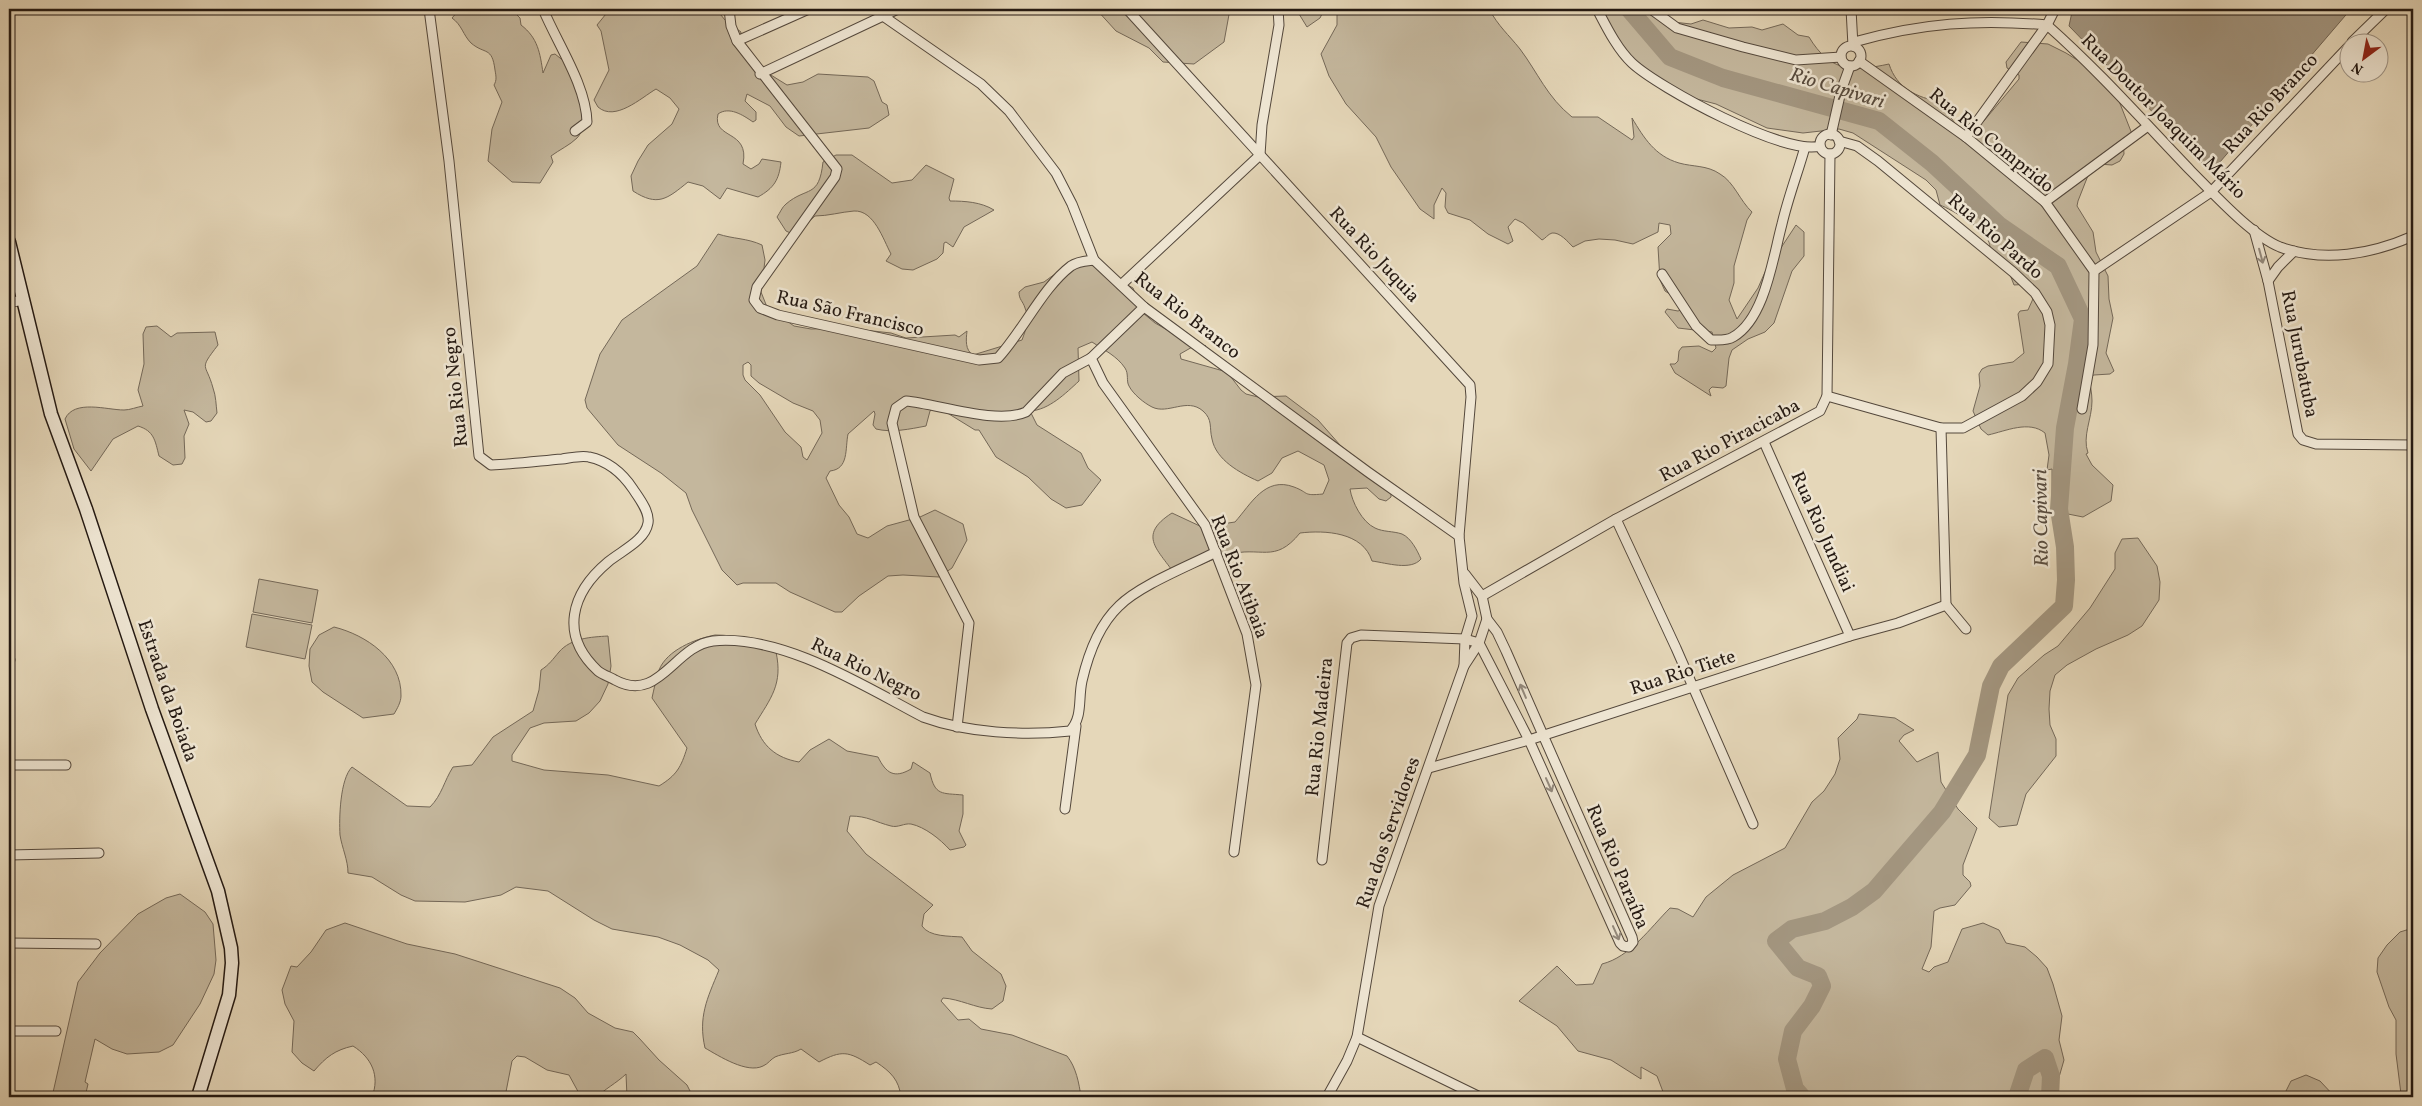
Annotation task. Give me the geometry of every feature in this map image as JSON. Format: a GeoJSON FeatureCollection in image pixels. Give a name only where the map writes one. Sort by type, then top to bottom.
{"type":"FeatureCollection","features":[{"type":"Feature","properties":{"kind":"main road","name":"Estrada da Boiada"},"geometry":{"type":"LineString","coordinates":[[9,242],[51,414],[86,509],[152,710],[215,883],[231,948],[232,963],[229,995],[198,1097]]}},
{"type":"Feature","properties":{"kind":"street","name":"Rua Rio Negro"},"geometry":{"type":"LineString","coordinates":[[428,9],[449,161],[479,456],[491,465],[588,456],[612,467],[625,477],[642,503],[648,518],[646,529],[638,539],[608,562],[581,592],[574,612],[574,628],[579,644],[589,661],[600,673],[625,686],[640,687],[704,644],[725,641],[751,644],[778,649],[824,665],[923,717],[957,727],[1047,734],[1070,732],[1076,726]]}},
{"type":"Feature","properties":{"kind":"street"},"geometry":{"type":"LineString","coordinates":[[543,9],[581,90],[587,110],[587,122],[574,131]]}},
{"type":"Feature","properties":{"kind":"street","name":"Rua São Francisco"},"geometry":{"type":"LineString","coordinates":[[729,9],[731,26],[737,42],[760,74],[837,169],[835,177],[757,288],[754,300],[760,308],[778,315],[979,360],[998,358],[1072,264],[1094,260]]}},
{"type":"Feature","properties":{"kind":"street"},"geometry":{"type":"LineString","coordinates":[[737,42],[809,9]]}},
{"type":"Feature","properties":{"kind":"street"},"geometry":{"type":"LineString","coordinates":[[760,74],[898,9]]}},
{"type":"Feature","properties":{"kind":"street","name":"Rua Rio Juquia"},"geometry":{"type":"LineString","coordinates":[[1127,9],[1470,385],[1470,406],[1459,536],[1463,572],[1472,616]]}},
{"type":"Feature","properties":{"kind":"street"},"geometry":{"type":"LineString","coordinates":[[1122,285],[1260,155],[1262,125],[1279,25],[1278,9]]}},
{"type":"Feature","properties":{"kind":"street"},"geometry":{"type":"LineString","coordinates":[[1597,9],[1606,26],[1631,62],[1665,87],[1717,115],[1789,143],[1805,147],[1820,146]]}},
{"type":"Feature","properties":{"kind":"street"},"geometry":{"type":"LineString","coordinates":[[1651,9],[1677,28],[1724,42],[1796,60],[1840,57]]}},
{"type":"Feature","properties":{"kind":"street"},"geometry":{"type":"LineString","coordinates":[[1831,135],[1841,91],[1850,66],[1859,61],[1860,52],[1854,44],[1851,9]]}},
{"type":"Feature","properties":{"kind":"street"},"geometry":{"type":"LineString","coordinates":[[1966,137],[2047,26],[2055,9]]}},
{"type":"Feature","properties":{"kind":"street","name":"Rua Rio Branco"},"geometry":{"type":"LineString","coordinates":[[2363,32],[2386,9]]}},
{"type":"Feature","properties":{"kind":"street","name":"Rua Rio Branco"},"geometry":{"type":"LineString","coordinates":[[883,16],[981,84],[1009,110],[1056,173],[1072,204],[1094,260],[1144,308],[1368,472],[1459,536]]}},
{"type":"Feature","properties":{"kind":"street"},"geometry":{"type":"LineString","coordinates":[[1840,57],[1844,48],[1854,44],[1941,23],[1981,22],[2047,26]]}},
{"type":"Feature","properties":{"kind":"street","name":"Rua Doutor Joaquim Mário"},"geometry":{"type":"LineString","coordinates":[[2047,26],[2148,126],[2211,192],[2266,240],[2294,251],[2323,255],[2356,254],[2413,236]]}},
{"type":"Feature","properties":{"kind":"street","name":"Rua Rio Branco"},"geometry":{"type":"LineString","coordinates":[[2094,271],[2211,192],[2340,56]]}},
{"type":"Feature","properties":{"kind":"street"},"geometry":{"type":"LineString","coordinates":[[1840,57],[1844,63],[1850,66]]}},
{"type":"Feature","properties":{"kind":"street","name":"Rua Rio Comprido"},"geometry":{"type":"LineString","coordinates":[[1859,61],[1966,137],[2045,202],[2094,271]]}},
{"type":"Feature","properties":{"kind":"street"},"geometry":{"type":"LineString","coordinates":[[2045,202],[2148,126]]}},
{"type":"Feature","properties":{"kind":"street"},"geometry":{"type":"LineString","coordinates":[[1831,135],[1839,141],[1838,150],[1830,154],[1824,152],[1820,146],[1824,136],[1831,135]]}},
{"type":"Feature","properties":{"kind":"street","name":"Rua Rio Pardo"},"geometry":{"type":"LineString","coordinates":[[1827,396],[1941,428],[1963,428],[2022,396],[2037,382],[2048,364],[2050,325],[2047,312],[2035,293],[2013,272],[1917,191],[1857,146],[1839,141]]}},
{"type":"Feature","properties":{"kind":"street"},"geometry":{"type":"LineString","coordinates":[[1662,274],[1696,326],[1711,340],[1732,338],[1742,330],[1755,313],[1770,273],[1782,221],[1805,147]]}},
{"type":"Feature","properties":{"kind":"street"},"geometry":{"type":"LineString","coordinates":[[1827,396],[1830,154]]}},
{"type":"Feature","properties":{"kind":"street","name":"Rua Jurubatuba"},"geometry":{"type":"LineString","coordinates":[[2254,230],[2268,281],[2298,434],[2303,440],[2316,444],[2413,445]]}},
{"type":"Feature","properties":{"kind":"street","name":"Rua Jurubatuba"},"geometry":{"type":"LineString","coordinates":[[2268,281],[2278,267],[2294,251]]}},
{"type":"Feature","properties":{"kind":"street"},"geometry":{"type":"LineString","coordinates":[[2082,409],[2093,345],[2094,271]]}},
{"type":"Feature","properties":{"kind":"street"},"geometry":{"type":"LineString","coordinates":[[9,303],[22,300]]}},
{"type":"Feature","properties":{"kind":"street"},"geometry":{"type":"LineString","coordinates":[[957,727],[968,623],[914,517],[894,435],[893,413],[900,404],[906,401],[996,416],[1019,415],[1026,412],[1063,373],[1091,358],[1144,308]]}},
{"type":"Feature","properties":{"kind":"street","name":"Rua Rio Atibaia"},"geometry":{"type":"LineString","coordinates":[[1091,358],[1103,383],[1205,525],[1247,634],[1256,685],[1234,852]]}},
{"type":"Feature","properties":{"kind":"street","name":"Rua Rio Piracicaba"},"geometry":{"type":"LineString","coordinates":[[1482,596],[1616,519],[1813,416],[1820,411],[1827,396]]}},
{"type":"Feature","properties":{"kind":"street"},"geometry":{"type":"LineString","coordinates":[[1941,428],[1946,605],[1966,629]]}},
{"type":"Feature","properties":{"kind":"street","name":"Rua Rio Jundiai"},"geometry":{"type":"LineString","coordinates":[[1764,442],[1850,636]]}},
{"type":"Feature","properties":{"kind":"street"},"geometry":{"type":"LineString","coordinates":[[1616,519],[1694,688],[1753,824]]}},
{"type":"Feature","properties":{"kind":"street"},"geometry":{"type":"LineString","coordinates":[[1065,809],[1076,726],[1079,720],[1081,682],[1089,657],[1110,616],[1120,605],[1138,592],[1216,552]]}},
{"type":"Feature","properties":{"kind":"street"},"geometry":{"type":"LineString","coordinates":[[1463,572],[1482,596]]}},
{"type":"Feature","properties":{"kind":"street","name":"Rua Rio Paraíba"},"geometry":{"type":"LineString","coordinates":[[1479,643],[1529,740],[1620,943],[1623,946],[1629,946],[1633,942],[1632,937],[1506,651],[1497,632],[1487,618],[1482,596]]}},
{"type":"Feature","properties":{"kind":"street","name":"Rua Rio Tiete"},"geometry":{"type":"LineString","coordinates":[[1429,768],[1542,736],[1850,636],[1898,623],[1946,605]]}},
{"type":"Feature","properties":{"kind":"street"},"geometry":{"type":"LineString","coordinates":[[1472,616],[1487,618]]}},
{"type":"Feature","properties":{"kind":"street","name":"Rua dos Servidores"},"geometry":{"type":"LineString","coordinates":[[1464,666],[1465,639],[1472,616]]}},
{"type":"Feature","properties":{"kind":"street","name":"Rua dos Servidores"},"geometry":{"type":"LineString","coordinates":[[1327,1097],[1348,1061],[1357,1038],[1378,906],[1464,666],[1479,643],[1487,618]]}},
{"type":"Feature","properties":{"kind":"street","name":"Rua Rio Madeira"},"geometry":{"type":"LineString","coordinates":[[1322,860],[1347,642],[1350,638],[1361,635],[1465,639],[1479,643]]}},
{"type":"Feature","properties":{"kind":"street"},"geometry":{"type":"LineString","coordinates":[[9,765],[66,765]]}},
{"type":"Feature","properties":{"kind":"street"},"geometry":{"type":"LineString","coordinates":[[9,855],[99,853]]}},
{"type":"Feature","properties":{"kind":"street"},"geometry":{"type":"LineString","coordinates":[[9,943],[96,944]]}},
{"type":"Feature","properties":{"kind":"street"},"geometry":{"type":"LineString","coordinates":[[9,1031],[56,1031]]}},
{"type":"Feature","properties":{"kind":"street"},"geometry":{"type":"LineString","coordinates":[[1357,1038],[1480,1097]]}},
{"type":"Feature","properties":{"kind":"shaded area"},"geometry":{"type":"Polygon","coordinates":[[[460,9],[517,9],[514,12],[520,18],[521,25],[535,41],[543,73],[551,55],[555,54],[575,70],[583,116],[581,132],[574,141],[551,156],[553,162],[540,183],[512,182],[488,161],[492,129],[502,102],[494,85],[496,76],[492,57],[471,43],[452,18],[460,9]]]}},
{"type":"Feature","properties":{"kind":"shaded area"},"geometry":{"type":"Polygon","coordinates":[[[610,9],[675,9],[684,13],[716,9],[725,20],[741,32],[739,44],[758,67],[787,85],[803,82],[818,74],[868,77],[874,81],[882,102],[887,105],[889,115],[869,128],[799,136],[786,127],[770,106],[747,94],[745,101],[756,112],[756,120],[753,122],[740,114],[727,111],[718,114],[718,122],[720,128],[741,145],[744,153],[743,164],[751,169],[759,164],[762,159],[781,162],[779,174],[772,187],[758,197],[727,188],[720,199],[703,186],[688,182],[668,197],[656,200],[649,199],[633,191],[631,176],[648,145],[672,124],[679,109],[670,98],[656,89],[636,103],[620,110],[612,112],[598,107],[594,100],[609,70],[601,31],[597,25],[610,9]]]}},
{"type":"Feature","properties":{"kind":"shaded area"},"geometry":{"type":"Polygon","coordinates":[[[1096,9],[1230,9],[1224,42],[1194,64],[1163,62],[1149,48],[1116,31],[1096,9]]]}},
{"type":"Feature","properties":{"kind":"shaded area"},"geometry":{"type":"Polygon","coordinates":[[[1296,9],[1324,10],[1320,18],[1307,27],[1296,9]]]}},
{"type":"Feature","properties":{"kind":"shaded area"},"geometry":{"type":"Polygon","coordinates":[[[1337,9],[1489,9],[1500,26],[1520,49],[1549,93],[1572,117],[1598,117],[1632,140],[1634,137],[1632,118],[1646,139],[1663,156],[1679,163],[1710,169],[1725,177],[1752,212],[1747,220],[1734,266],[1734,283],[1729,300],[1737,319],[1796,225],[1804,232],[1804,256],[1792,271],[1774,323],[1765,332],[1748,339],[1732,350],[1729,358],[1726,386],[1723,388],[1712,387],[1709,390],[1711,396],[1675,373],[1670,364],[1675,364],[1678,361],[1679,351],[1682,347],[1699,346],[1712,352],[1716,348],[1712,332],[1678,328],[1665,312],[1667,309],[1681,310],[1673,296],[1665,291],[1660,280],[1658,247],[1671,234],[1670,225],[1659,223],[1658,232],[1633,244],[1599,239],[1585,241],[1573,247],[1564,238],[1555,233],[1542,240],[1523,223],[1515,219],[1508,227],[1513,241],[1508,244],[1488,234],[1470,220],[1448,213],[1445,207],[1446,193],[1442,188],[1434,205],[1434,219],[1420,209],[1391,167],[1376,137],[1346,104],[1329,76],[1321,54],[1337,25],[1337,9]]]}},
{"type":"Feature","properties":{"kind":"shaded area"},"geometry":{"type":"Polygon","coordinates":[[[1601,9],[1669,9],[1667,17],[1673,22],[1691,24],[1703,20],[1729,28],[1752,27],[1762,30],[1783,24],[1798,35],[1809,37],[1825,57],[1843,67],[1864,68],[1889,64],[1897,80],[1903,86],[1916,94],[1940,102],[1961,132],[1970,134],[1983,122],[2019,79],[2019,75],[2007,68],[2006,62],[2021,42],[2048,44],[2095,71],[2117,96],[2134,139],[2123,138],[2124,154],[2120,161],[2112,165],[2098,164],[2089,173],[2077,206],[2093,232],[2096,252],[2108,276],[2109,299],[2113,318],[2106,353],[2114,371],[2110,374],[2089,377],[2092,408],[2086,440],[2088,453],[2086,454],[2092,465],[2113,485],[2111,501],[2083,517],[2068,514],[2052,497],[2052,469],[2047,470],[2049,455],[2045,433],[2039,429],[2025,427],[1988,435],[1981,429],[1973,411],[1980,386],[1979,374],[1982,369],[1988,366],[2013,362],[2024,353],[2018,314],[2020,311],[2028,310],[2036,292],[2030,284],[2014,285],[2009,272],[1989,256],[1989,242],[1980,230],[1959,215],[1940,205],[1936,190],[1926,180],[1853,133],[1839,129],[1803,133],[1767,128],[1716,104],[1689,97],[1640,68],[1618,42],[1601,9]]]}},
{"type":"Feature","properties":{"kind":"shaded area"},"geometry":{"type":"Polygon","coordinates":[[[2070,9],[2351,9],[2220,162],[2210,167],[2203,164],[2069,26],[2072,12],[2070,9]]]}},
{"type":"Feature","properties":{"kind":"shaded area"},"geometry":{"type":"Polygon","coordinates":[[[836,155],[852,155],[892,183],[912,180],[926,165],[954,179],[949,198],[950,201],[978,204],[994,210],[964,227],[953,247],[946,242],[944,243],[943,253],[937,259],[913,270],[902,269],[886,261],[891,254],[877,226],[867,215],[861,212],[854,211],[815,216],[797,236],[786,231],[777,217],[782,208],[793,199],[815,187],[821,174],[823,162],[836,155]]]}},
{"type":"Feature","properties":{"kind":"shaded area"},"geometry":{"type":"Polygon","coordinates":[[[718,234],[756,243],[762,245],[765,260],[761,292],[767,307],[794,326],[811,329],[846,328],[891,333],[906,338],[955,335],[959,337],[967,331],[967,348],[973,355],[1022,340],[1027,316],[1019,292],[1025,287],[1044,282],[1074,260],[1078,263],[1106,268],[1133,288],[1143,313],[1155,323],[1185,340],[1206,346],[1194,346],[1180,354],[1181,359],[1227,372],[1246,394],[1258,397],[1286,396],[1318,420],[1340,445],[1391,491],[1391,497],[1386,501],[1379,499],[1367,488],[1350,489],[1355,505],[1362,516],[1375,528],[1399,533],[1408,538],[1421,559],[1411,565],[1372,561],[1367,551],[1352,539],[1331,533],[1310,532],[1300,533],[1282,549],[1266,552],[1239,552],[1227,555],[1176,576],[1154,543],[1155,529],[1161,521],[1172,513],[1202,527],[1235,522],[1253,500],[1267,488],[1275,485],[1294,487],[1309,494],[1323,494],[1329,480],[1324,465],[1298,451],[1282,458],[1272,473],[1258,481],[1244,474],[1230,465],[1214,447],[1209,421],[1203,411],[1191,406],[1164,409],[1152,407],[1139,398],[1131,389],[1128,384],[1126,370],[1122,364],[1092,342],[1078,348],[1079,381],[1063,396],[1044,408],[1030,411],[1037,425],[1081,453],[1088,468],[1101,480],[1082,505],[1066,508],[1051,499],[1028,477],[996,457],[979,430],[975,430],[936,406],[930,411],[926,426],[901,430],[888,431],[876,429],[873,425],[874,411],[848,434],[843,462],[836,469],[830,471],[826,478],[839,505],[849,517],[857,534],[868,538],[887,526],[920,517],[935,510],[963,524],[967,540],[952,568],[939,577],[888,576],[859,596],[842,612],[835,612],[790,592],[776,583],[743,583],[737,585],[722,570],[692,510],[686,493],[661,473],[618,445],[587,408],[585,400],[600,354],[622,320],[697,266],[718,234]],[[748,362],[743,365],[745,380],[760,395],[785,432],[801,447],[803,457],[807,460],[822,433],[820,420],[813,411],[793,403],[759,383],[751,376],[751,365],[748,362]]]}},
{"type":"Feature","properties":{"kind":"shaded area"},"geometry":{"type":"Polygon","coordinates":[[[157,326],[171,337],[177,333],[215,332],[218,345],[205,367],[214,391],[217,413],[211,421],[206,422],[193,412],[184,410],[189,424],[184,436],[185,458],[182,464],[173,465],[159,456],[151,433],[138,426],[113,439],[91,471],[74,449],[65,419],[69,413],[83,407],[129,410],[143,406],[138,390],[144,364],[143,334],[146,327],[157,326]]]}},
{"type":"Feature","properties":{"kind":"shaded area"},"geometry":{"type":"Polygon","coordinates":[[[2138,538],[2157,566],[2160,582],[2159,600],[2142,626],[2128,635],[2096,649],[2067,665],[2055,675],[2050,691],[2049,709],[2050,725],[2056,739],[2056,756],[2026,794],[2017,825],[1999,827],[1989,818],[2008,695],[2018,678],[2044,655],[2058,646],[2090,608],[2115,569],[2115,553],[2122,539],[2138,538]]]}},
{"type":"Feature","properties":{"kind":"shaded area"},"geometry":{"type":"Polygon","coordinates":[[[259,579],[318,590],[312,623],[253,612],[259,579]]]}},
{"type":"Feature","properties":{"kind":"shaded area"},"geometry":{"type":"Polygon","coordinates":[[[252,614],[312,625],[305,659],[246,647],[252,614]]]}},
{"type":"Feature","properties":{"kind":"shaded area"},"geometry":{"type":"Polygon","coordinates":[[[334,627],[358,636],[370,643],[389,660],[400,683],[401,698],[394,714],[363,718],[323,692],[312,682],[309,666],[310,649],[319,635],[334,627]]]}},
{"type":"Feature","properties":{"kind":"shaded area"},"geometry":{"type":"Polygon","coordinates":[[[715,635],[747,639],[762,644],[776,652],[778,663],[777,682],[771,698],[755,724],[766,745],[777,754],[799,762],[810,750],[829,739],[847,751],[878,757],[884,767],[891,773],[900,774],[911,769],[913,762],[930,773],[934,786],[940,792],[963,795],[963,814],[959,831],[966,845],[964,847],[950,850],[932,834],[911,824],[894,826],[862,817],[850,816],[847,831],[866,854],[933,905],[924,914],[922,926],[925,930],[940,935],[962,937],[972,951],[1001,974],[1006,986],[1003,1001],[992,1009],[943,998],[941,1001],[958,1020],[969,1019],[981,1029],[1012,1035],[1067,1056],[1075,1070],[1081,1097],[901,1097],[893,1077],[876,1062],[870,1065],[856,1057],[839,1054],[819,1062],[801,1049],[775,1057],[765,1065],[756,1068],[741,1066],[705,1048],[703,1017],[707,999],[719,970],[708,960],[680,945],[658,937],[612,929],[548,891],[516,887],[501,895],[465,902],[415,901],[401,895],[372,877],[348,873],[340,835],[340,819],[341,799],[345,780],[352,767],[407,806],[430,807],[437,798],[453,767],[472,765],[493,737],[533,711],[539,690],[541,670],[564,647],[582,639],[608,636],[611,666],[608,684],[600,701],[589,713],[576,721],[544,723],[530,728],[512,755],[512,761],[544,770],[608,775],[659,786],[678,770],[687,748],[652,698],[659,670],[668,657],[682,646],[715,635]]]}},
{"type":"Feature","properties":{"kind":"shaded area"},"geometry":{"type":"Polygon","coordinates":[[[1859,714],[1895,718],[1914,730],[1904,735],[1899,741],[1917,762],[1938,752],[1941,782],[1958,809],[1977,828],[1963,865],[1963,875],[1970,882],[1971,886],[1955,905],[1934,911],[1931,947],[1922,969],[1929,972],[1934,967],[1948,962],[1962,929],[1983,923],[1999,930],[2006,943],[2025,947],[2037,957],[2047,968],[2062,1016],[2059,1040],[2064,1060],[2055,1097],[1665,1097],[1657,1076],[1641,1067],[1641,1079],[1611,1060],[1578,1051],[1557,1026],[1519,1001],[1557,966],[1576,985],[1593,984],[1602,964],[1622,955],[1631,948],[1670,908],[1678,909],[1693,917],[1706,897],[1733,875],[1785,848],[1812,802],[1824,791],[1835,774],[1840,759],[1838,738],[1857,719],[1859,714]]]}},
{"type":"Feature","properties":{"kind":"shaded area"},"geometry":{"type":"Polygon","coordinates":[[[180,894],[205,912],[213,924],[216,960],[214,974],[200,1004],[173,1045],[159,1052],[127,1054],[112,1049],[95,1039],[85,1082],[88,1084],[85,1097],[52,1097],[78,982],[100,953],[138,914],[166,898],[180,894]]]}},
{"type":"Feature","properties":{"kind":"shaded area"},"geometry":{"type":"Polygon","coordinates":[[[345,923],[407,944],[455,954],[560,988],[575,998],[588,1013],[615,1028],[633,1032],[659,1060],[687,1085],[693,1097],[627,1097],[626,1074],[597,1097],[581,1097],[569,1075],[547,1070],[525,1057],[517,1056],[512,1061],[505,1097],[372,1097],[375,1082],[373,1068],[365,1056],[353,1046],[331,1055],[314,1071],[302,1063],[292,1052],[294,1021],[285,1004],[282,990],[291,966],[297,967],[311,952],[326,930],[345,923]]]}},
{"type":"Feature","properties":{"kind":"shaded area"},"geometry":{"type":"Polygon","coordinates":[[[2413,928],[2413,1097],[2400,1097],[2396,1054],[2396,1020],[2389,1007],[2377,972],[2378,958],[2387,945],[2400,932],[2413,928]]]}},
{"type":"Feature","properties":{"kind":"shaded area"},"geometry":{"type":"Polygon","coordinates":[[[2306,1075],[2320,1081],[2335,1097],[2283,1097],[2291,1081],[2306,1075]]]}},
{"type":"Feature","properties":{"kind":"waterway","name":"Rio Capivari"},"geometry":{"type":"LineString","coordinates":[[1629,9],[1670,57],[1723,78],[1879,121],[1932,163],[2000,226],[2058,266],[2083,319],[2065,428],[2059,509],[2065,547],[2066,580],[2064,606],[2001,666],[1991,686],[1977,755],[1942,812],[1874,891],[1852,907],[1825,921],[1792,929],[1776,941],[1798,968],[1818,976],[1822,986],[1812,1006],[1793,1031],[1787,1059],[1795,1089],[1802,1097]]}},
{"type":"Feature","properties":{"kind":"waterway","name":"Rio Capivari"},"geometry":{"type":"LineString","coordinates":[[2017,1097],[2026,1070],[2045,1058],[2051,1076],[2050,1097]]}}]}
